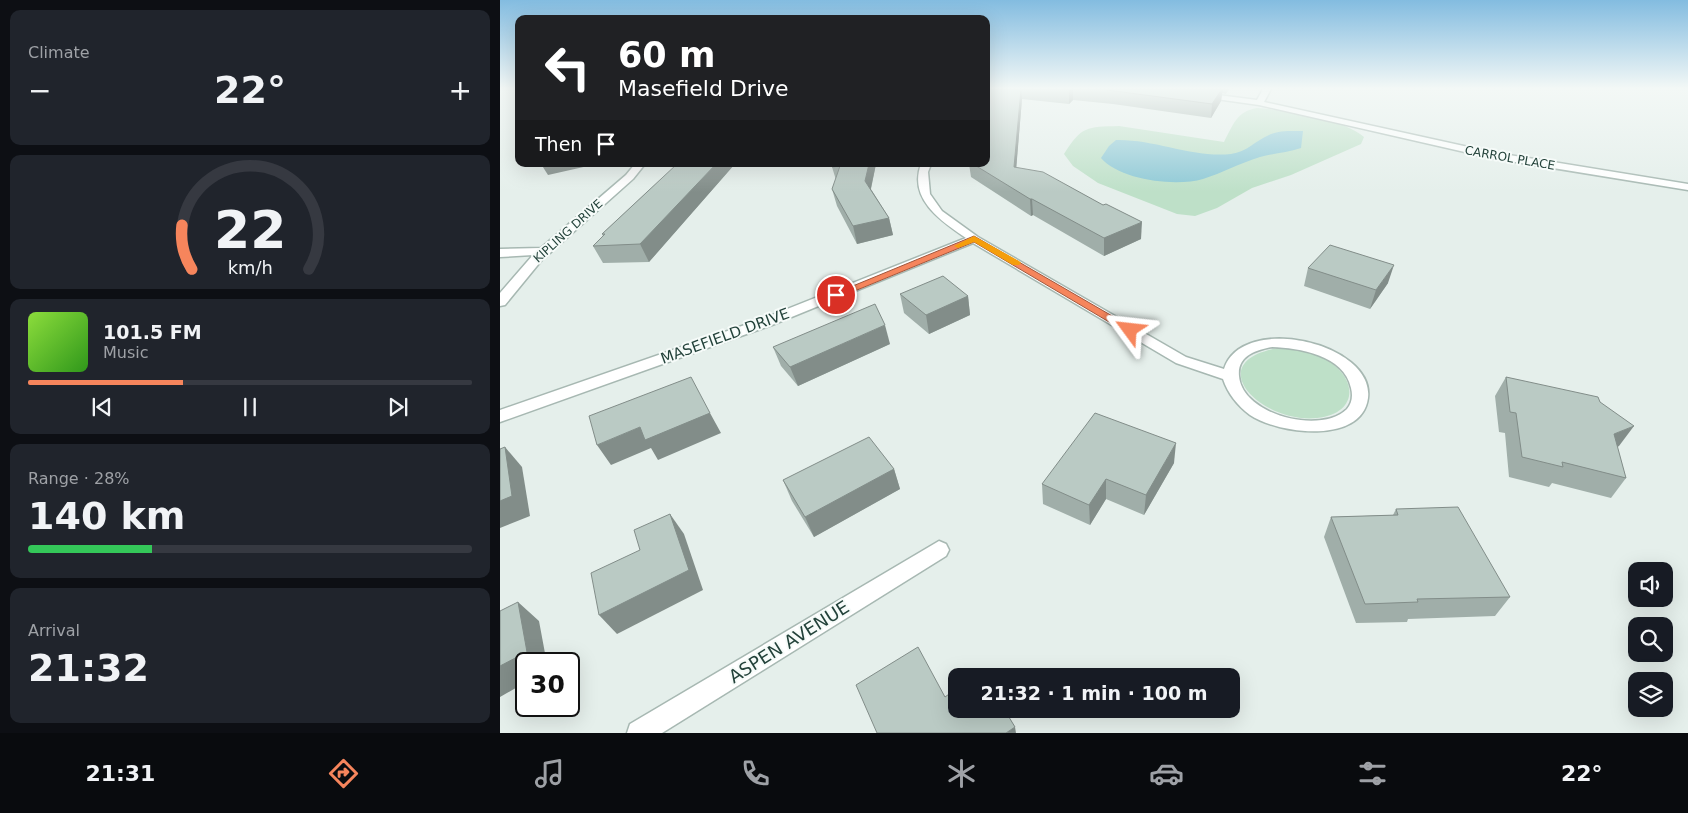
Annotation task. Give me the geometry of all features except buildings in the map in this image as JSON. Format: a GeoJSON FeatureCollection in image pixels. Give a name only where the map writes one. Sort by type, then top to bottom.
{"type":"FeatureCollection","features":[{"type":"Feature","properties":{"kind":"street","name":"CARROL PLACE"},"geometry":{"type":"LineString","coordinates":[[1351,123],[1491,155],[1688,187]]}},
{"type":"Feature","properties":{"kind":"street","name":"KIPLING DRIVE"},"geometry":{"type":"LineString","coordinates":[[500,302],[511,286],[543,251],[586,216],[637,167]]}},
{"type":"Feature","properties":{"kind":"street"},"geometry":{"type":"LineString","coordinates":[[925,167],[923,172],[925,194],[938,212],[974,239],[1181,360],[1230,376]]}},
{"type":"Feature","properties":{"kind":"street","name":"MASEFIELD DRIVE"},"geometry":{"type":"LineString","coordinates":[[500,416],[767,322],[974,239]]}},
{"type":"Feature","properties":{"kind":"street"},"geometry":{"type":"LineString","coordinates":[[500,253],[543,251]]}},
{"type":"Feature","properties":{"kind":"street"},"geometry":{"type":"LineString","coordinates":[[1272,343],[1291,343],[1311,347],[1329,354],[1345,365],[1356,377],[1361,391],[1359,405],[1349,416],[1332,424],[1310,427],[1286,424],[1264,416],[1246,404],[1234,390],[1230,376],[1233,363],[1241,353],[1255,346],[1272,343]]}},
{"type":"Feature","properties":{"kind":"street","name":"ASPEN AVENUE"},"geometry":{"type":"LineString","coordinates":[[639,733],[667,726],[939,550]]}},
{"type":"Feature","properties":{"kind":"green space"},"geometry":{"type":"Polygon","coordinates":[[[1234,123],[1337,123],[1354,130],[1364,137],[1361,144],[1291,175],[1252,188],[1217,208],[1195,216],[1177,214],[1098,183],[1073,166],[1064,154],[1081,133],[1092,128],[1119,126],[1224,142],[1234,123]]]}},
{"type":"Feature","properties":{"kind":"green space"},"geometry":{"type":"Polygon","coordinates":[[[1278,348],[1312,353],[1330,362],[1346,379],[1349,387],[1349,396],[1346,404],[1340,410],[1330,415],[1317,418],[1296,417],[1277,412],[1260,402],[1247,391],[1241,378],[1243,366],[1255,355],[1278,348]]]}},
{"type":"Feature","properties":{"kind":"water"},"geometry":{"type":"Polygon","coordinates":[[[1303,131],[1301,148],[1260,157],[1210,177],[1191,181],[1163,182],[1149,180],[1121,172],[1101,158],[1109,146],[1116,140],[1145,142],[1216,155],[1237,153],[1273,133],[1303,131]]]}},
{"type":"Feature","properties":{"kind":"slow traffic"},"geometry":{"type":"LineString","coordinates":[[958,246],[974,239],[1016,263]]}},
{"type":"Feature","properties":{"kind":"route"},"geometry":{"type":"LineString","coordinates":[[836,295],[974,239],[1130,330]]}}]}
